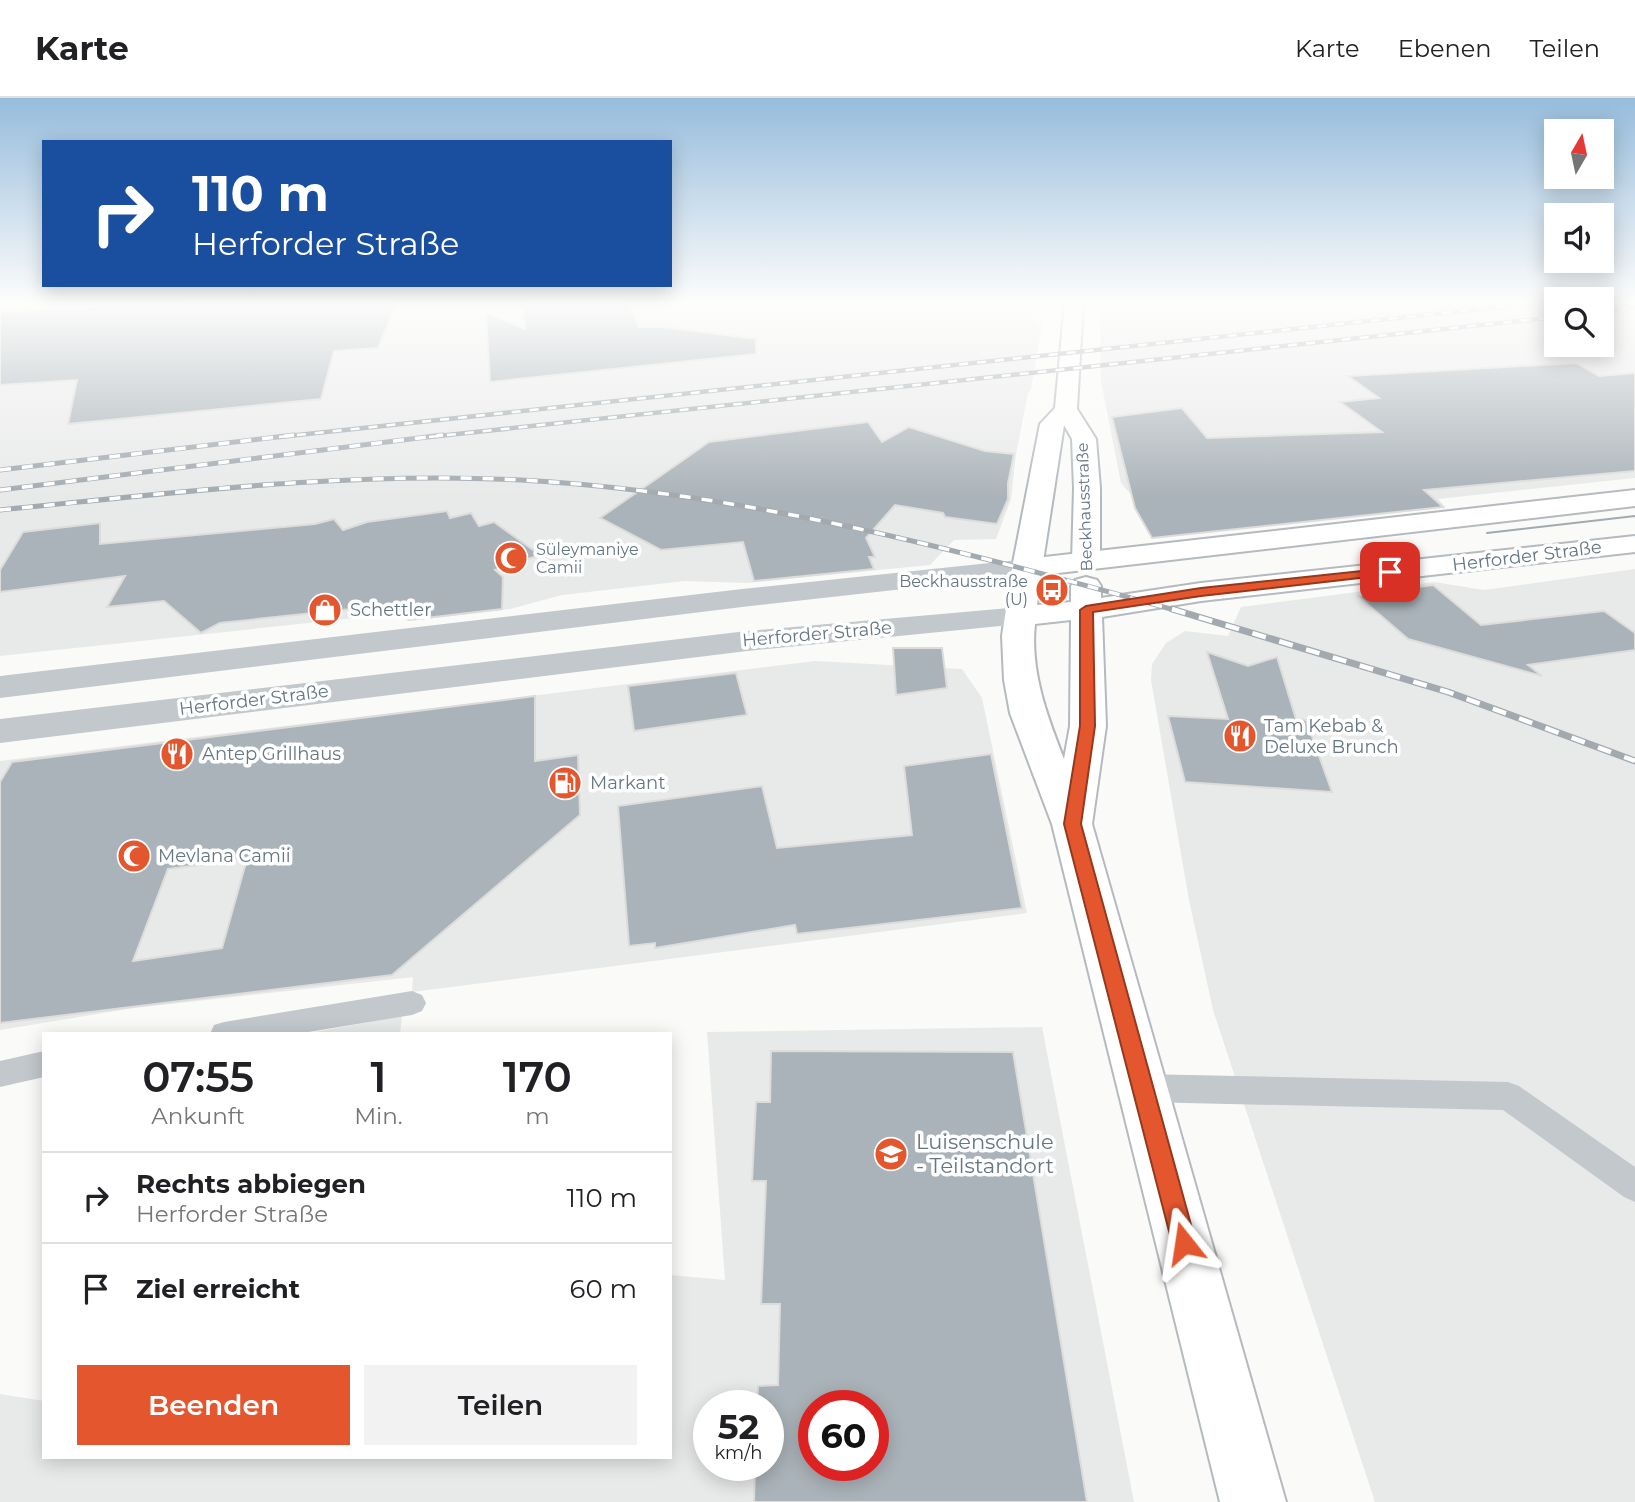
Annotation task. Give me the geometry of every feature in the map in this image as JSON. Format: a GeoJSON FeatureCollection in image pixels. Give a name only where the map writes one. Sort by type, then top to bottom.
{"type":"FeatureCollection","features":[{"type":"Feature","properties":{"kind":"main road","name":"Beckhausstraße"},"geometry":{"type":"LineString","coordinates":[[1069,368],[1066,409],[1084,439],[1087,488],[1088,726],[1072,824]]}},
{"type":"Feature","properties":{"kind":"main road","name":"Beckhausstraße"},"geometry":{"type":"LineString","coordinates":[[1066,409],[1052,424],[1027,568],[1018,656],[1028,713],[1072,824],[1253,1502]]}},
{"type":"Feature","properties":{"kind":"main road"},"geometry":{"type":"LineString","coordinates":[[1027,568],[1635,498]]}},
{"type":"Feature","properties":{"kind":"main road","name":"Herforder Straße"},"geometry":{"type":"LineString","coordinates":[[1020,616],[1086,610],[1201,592],[1635,544]]}},
{"type":"Feature","properties":{"kind":"street"},"geometry":{"type":"LineString","coordinates":[[0,687],[742,598],[1027,568]]}},
{"type":"Feature","properties":{"kind":"street","name":"Herforder Straße"},"geometry":{"type":"LineString","coordinates":[[0,731],[733,642],[1020,616]]}},
{"type":"Feature","properties":{"kind":"street"},"geometry":{"type":"LineString","coordinates":[[0,702],[54,681]]}},
{"type":"Feature","properties":{"kind":"lane"},"geometry":{"type":"LineString","coordinates":[[235,1032],[412,1003]]}},
{"type":"Feature","properties":{"kind":"lane"},"geometry":{"type":"LineString","coordinates":[[0,1074],[42,1065]]}},
{"type":"Feature","properties":{"kind":"lane"},"geometry":{"type":"LineString","coordinates":[[1142,1088],[1508,1096],[1635,1186]]}},
{"type":"Feature","properties":{"kind":"shaded area"},"geometry":{"type":"Polygon","coordinates":[[[0,368],[1035,368],[1016,454],[1011,499],[996,539],[954,540],[930,565],[747,583],[685,581],[562,595],[510,609],[418,620],[393,614],[0,656],[0,368]]]}},
{"type":"Feature","properties":{"kind":"shaded area"},"geometry":{"type":"Polygon","coordinates":[[[1101,368],[1635,368],[1635,478],[1438,499],[1445,507],[1220,531],[1198,511],[1150,516],[1121,483],[1101,381],[1101,368]]]}},
{"type":"Feature","properties":{"kind":"shaded area"},"geometry":{"type":"Polygon","coordinates":[[[1635,569],[1635,1502],[1375,1502],[1213,1010],[1189,900],[1151,680],[1152,664],[1166,643],[1185,631],[1228,636],[1241,607],[1434,582],[1484,590],[1635,569]]]}},
{"type":"Feature","properties":{"kind":"shaded area"},"geometry":{"type":"Polygon","coordinates":[[[815,661],[962,669],[982,698],[1027,913],[412,992],[413,977],[134,1008],[0,1030],[0,761],[815,661]]]}},
{"type":"Feature","properties":{"kind":"shaded area"},"geometry":{"type":"Polygon","coordinates":[[[402,1016],[400,1032],[316,1032],[402,1016]]]}},
{"type":"Feature","properties":{"kind":"shaded area","name":"Luisenschule - Teilstandort"},"geometry":{"type":"Polygon","coordinates":[[[1042,1027],[1134,1502],[0,1502],[0,1394],[42,1401],[42,1459],[672,1459],[672,1275],[725,1280],[707,1032],[1042,1027]]]}},
{"type":"Feature","properties":{"kind":"building"},"geometry":{"type":"Polygon","coordinates":[[[0,368],[330,368],[321,399],[68,424],[77,380],[0,385],[0,368]]]}},
{"type":"Feature","properties":{"kind":"building"},"geometry":{"type":"Polygon","coordinates":[[[489,368],[628,368],[490,382],[489,368]]]}},
{"type":"Feature","properties":{"kind":"building"},"geometry":{"type":"Polygon","coordinates":[[[1497,368],[1584,368],[1599,376],[1635,373],[1635,471],[1424,490],[1443,507],[1152,538],[1135,508],[1112,417],[1182,408],[1207,438],[1382,432],[1340,402],[1379,398],[1348,376],[1497,368]]]}},
{"type":"Feature","properties":{"kind":"building"},"geometry":{"type":"Polygon","coordinates":[[[868,422],[882,442],[909,427],[985,451],[1014,454],[1008,483],[1008,499],[997,524],[945,517],[943,513],[895,505],[866,538],[875,557],[869,557],[874,569],[754,581],[743,542],[661,550],[600,518],[709,442],[868,422]]]}},
{"type":"Feature","properties":{"kind":"building"},"geometry":{"type":"Polygon","coordinates":[[[447,511],[450,518],[471,513],[479,526],[494,522],[540,555],[495,570],[503,577],[502,609],[409,620],[379,606],[220,623],[201,633],[164,601],[107,607],[125,576],[0,592],[0,570],[23,532],[100,523],[100,544],[315,524],[334,519],[343,530],[367,522],[447,511]]]}},
{"type":"Feature","properties":{"kind":"building"},"geometry":{"type":"Polygon","coordinates":[[[1433,585],[1481,625],[1604,611],[1635,633],[1635,650],[1528,665],[1542,676],[1408,639],[1358,596],[1433,585]]]}},
{"type":"Feature","properties":{"kind":"building"},"geometry":{"type":"Polygon","coordinates":[[[893,648],[942,648],[947,688],[896,695],[893,648]]]}},
{"type":"Feature","properties":{"kind":"building"},"geometry":{"type":"Polygon","coordinates":[[[1207,652],[1248,666],[1277,657],[1296,719],[1306,720],[1332,792],[1185,782],[1168,716],[1228,719],[1207,652]]]}},
{"type":"Feature","properties":{"kind":"building"},"geometry":{"type":"Polygon","coordinates":[[[736,673],[747,715],[634,731],[628,686],[736,673]]]}},
{"type":"Feature","properties":{"kind":"building"},"geometry":{"type":"Polygon","coordinates":[[[535,696],[535,761],[578,755],[580,815],[392,975],[0,1023],[0,782],[12,762],[535,696]],[[247,859],[168,869],[133,961],[222,948],[247,859]]]}},
{"type":"Feature","properties":{"kind":"building"},"geometry":{"type":"Polygon","coordinates":[[[991,754],[1022,908],[797,934],[795,925],[655,948],[655,943],[629,946],[618,806],[762,786],[777,848],[912,835],[904,766],[991,754]]]}},
{"type":"Feature","properties":{"kind":"building"},"geometry":{"type":"Polygon","coordinates":[[[771,1051],[1013,1052],[1087,1502],[754,1502],[755,1481],[784,1481],[784,1390],[758,1390],[758,1386],[778,1385],[780,1304],[761,1304],[766,1181],[752,1181],[756,1102],[770,1102],[771,1051]]]}},
{"type":"Feature","properties":{"kind":"tram line"},"geometry":{"type":"LineString","coordinates":[[1487,533],[1635,516]]}},
{"type":"Feature","properties":{"kind":"railway"},"geometry":{"type":"LineString","coordinates":[[279,437],[931,368]]}},
{"type":"Feature","properties":{"kind":"railway"},"geometry":{"type":"LineString","coordinates":[[429,437],[1082,368]]}},
{"type":"Feature","properties":{"kind":"railway"},"geometry":{"type":"LineString","coordinates":[[0,470],[294,435]]}},
{"type":"Feature","properties":{"kind":"railway"},"geometry":{"type":"LineString","coordinates":[[0,490],[443,435]]}},
{"type":"Feature","properties":{"kind":"railway"},"geometry":{"type":"LineString","coordinates":[[0,510],[260,485],[391,478],[521,480],[605,487],[688,497],[853,528],[935,546],[1178,611]]}},
{"type":"Feature","properties":{"kind":"railway"},"geometry":{"type":"LineString","coordinates":[[1172,609],[1448,692],[1635,761]]}},
{"type":"Feature","properties":{"kind":"place","name":"Süleymaniye Camii"},"geometry":{"type":"Point","coordinates":[511,558]}},
{"type":"Feature","properties":{"kind":"place","name":"Beckhausstraße (U)"},"geometry":{"type":"Point","coordinates":[1052,590]}},
{"type":"Feature","properties":{"kind":"place","name":"Schettler"},"geometry":{"type":"Point","coordinates":[325,610]}},
{"type":"Feature","properties":{"kind":"place","name":"Tam Kebab & Deluxe Brunch"},"geometry":{"type":"Point","coordinates":[1240,736]}},
{"type":"Feature","properties":{"kind":"place","name":"Antep Grillhaus"},"geometry":{"type":"Point","coordinates":[177,754]}},
{"type":"Feature","properties":{"kind":"place","name":"Markant"},"geometry":{"type":"Point","coordinates":[565,783]}},
{"type":"Feature","properties":{"kind":"place","name":"Mevlana Camii"},"geometry":{"type":"Point","coordinates":[134,856]}},
{"type":"Feature","properties":{"kind":"place","name":"Luisenschule - Teilstandort"},"geometry":{"type":"Point","coordinates":[891,1154]}},
{"type":"Feature","properties":{"kind":"route"},"geometry":{"type":"LineString","coordinates":[[1184,1243],[1072,824],[1088,726],[1086,610],[1201,592],[1390,572]]}}]}
